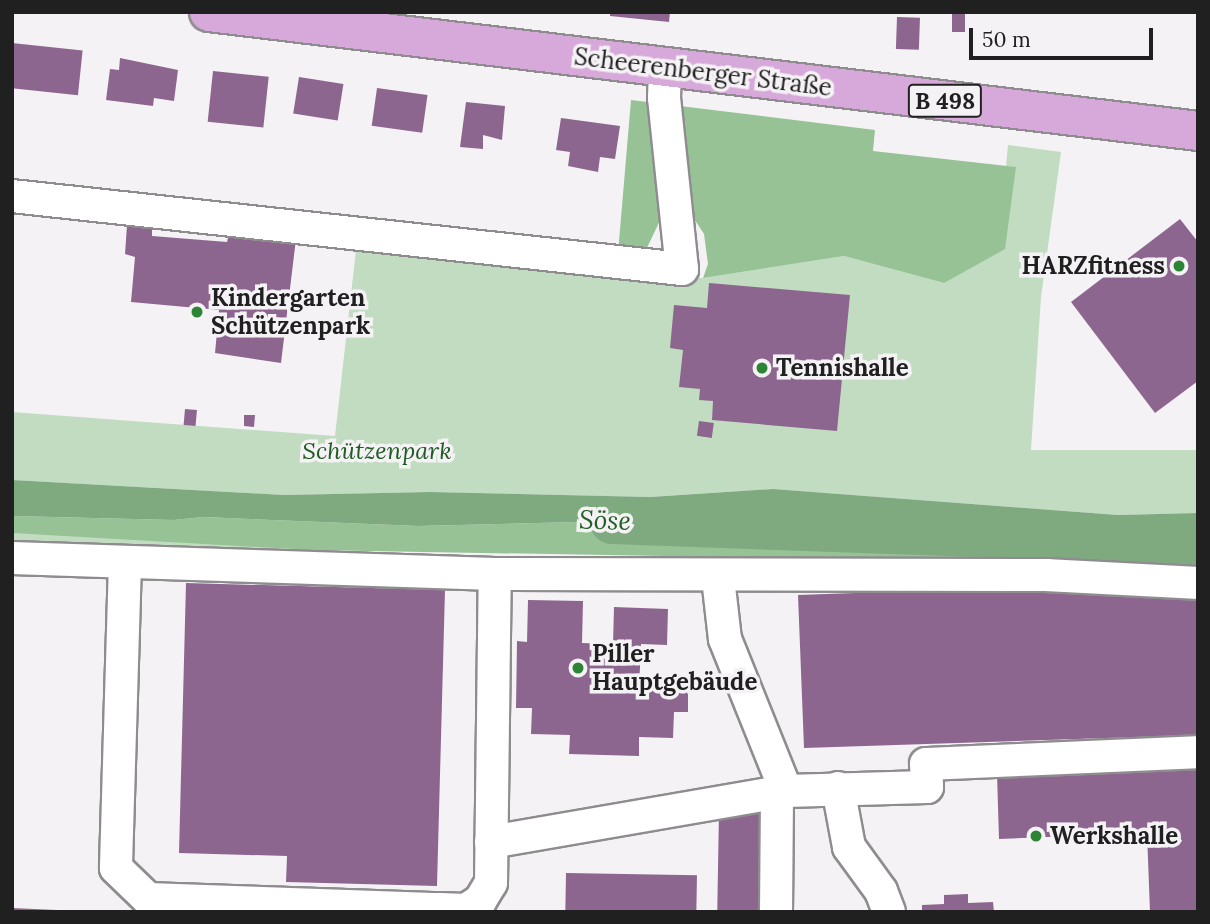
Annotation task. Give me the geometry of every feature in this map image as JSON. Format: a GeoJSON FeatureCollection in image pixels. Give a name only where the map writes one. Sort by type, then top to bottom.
{"type":"FeatureCollection","features":[{"type":"Feature","properties":{"kind":"main road","name":"Scheerenberger Straße"},"geometry":{"type":"LineString","coordinates":[[209,12],[352,20],[665,68],[1198,131]]}},
{"type":"Feature","properties":{"kind":"lane"},"geometry":{"type":"LineString","coordinates":[[12,196],[682,269],[664,98],[665,68]]}},
{"type":"Feature","properties":{"kind":"lane"},"geometry":{"type":"LineString","coordinates":[[12,558],[495,574],[718,578],[1047,575],[1198,583]]}},
{"type":"Feature","properties":{"kind":"lane"},"geometry":{"type":"LineString","coordinates":[[125,562],[116,868],[148,899],[466,910],[480,901],[491,883],[495,574]]}},
{"type":"Feature","properties":{"kind":"lane"},"geometry":{"type":"LineString","coordinates":[[718,578],[725,639],[781,792],[776,912]]}},
{"type":"Feature","properties":{"kind":"lane"},"geometry":{"type":"LineString","coordinates":[[491,842],[781,792],[927,787],[926,764],[1198,752]]}},
{"type":"Feature","properties":{"kind":"lane"},"geometry":{"type":"LineString","coordinates":[[838,788],[849,847],[881,891],[889,912]]}},
{"type":"Feature","properties":{"kind":"green space","name":"Schützenpark"},"geometry":{"type":"Polygon","coordinates":[[[1008,145],[1061,152],[1041,297],[1031,450],[1198,450],[1198,513],[1118,515],[773,489],[649,497],[430,492],[284,495],[12,480],[12,412],[335,436],[357,241],[703,278],[844,256],[944,283],[1015,167],[1006,166],[1008,145]]]}},
{"type":"Feature","properties":{"kind":"green space"},"geometry":{"type":"Polygon","coordinates":[[[12,533],[96,535],[310,550],[12,545],[12,533]]]}},
{"type":"Feature","properties":{"kind":"shaded area"},"geometry":{"type":"Polygon","coordinates":[[[631,100],[875,130],[873,151],[1016,167],[1005,249],[944,283],[844,256],[703,278],[708,264],[704,234],[685,205],[667,206],[643,256],[618,253],[631,100]]]}},
{"type":"Feature","properties":{"kind":"shaded area"},"geometry":{"type":"Polygon","coordinates":[[[12,516],[174,520],[203,517],[418,526],[578,522],[1198,543],[1198,565],[310,550],[12,533],[12,516]]]}},
{"type":"Feature","properties":{"kind":"water"},"geometry":{"type":"Polygon","coordinates":[[[12,480],[284,495],[430,492],[650,497],[773,489],[1118,515],[1198,513],[1198,543],[578,522],[418,526],[203,517],[174,520],[12,516],[12,480]]]}},
{"type":"Feature","properties":{"kind":"building"},"geometry":{"type":"Polygon","coordinates":[[[610,12],[670,12],[669,22],[610,16],[610,12]]]}},
{"type":"Feature","properties":{"kind":"building"},"geometry":{"type":"Polygon","coordinates":[[[952,12],[965,12],[965,32],[952,32],[952,12]]]}},
{"type":"Feature","properties":{"kind":"building"},"geometry":{"type":"Polygon","coordinates":[[[897,17],[920,18],[919,50],[896,49],[897,17]]]}},
{"type":"Feature","properties":{"kind":"building"},"geometry":{"type":"Polygon","coordinates":[[[12,43],[83,50],[78,95],[12,88],[12,43]]]}},
{"type":"Feature","properties":{"kind":"building"},"geometry":{"type":"Polygon","coordinates":[[[120,58],[178,70],[174,101],[154,98],[153,106],[106,100],[110,69],[119,70],[120,58]]]}},
{"type":"Feature","properties":{"kind":"building"},"geometry":{"type":"Polygon","coordinates":[[[213,71],[269,77],[263,128],[208,122],[213,71]]]}},
{"type":"Feature","properties":{"kind":"building"},"geometry":{"type":"Polygon","coordinates":[[[299,77],[343,84],[338,121],[293,114],[299,77]]]}},
{"type":"Feature","properties":{"kind":"building"},"geometry":{"type":"Polygon","coordinates":[[[377,88],[428,95],[422,133],[372,126],[377,88]]]}},
{"type":"Feature","properties":{"kind":"building"},"geometry":{"type":"Polygon","coordinates":[[[466,102],[505,106],[502,140],[483,135],[483,149],[460,147],[466,102]]]}},
{"type":"Feature","properties":{"kind":"building"},"geometry":{"type":"Polygon","coordinates":[[[561,118],[620,126],[615,159],[600,157],[598,172],[568,166],[570,152],[556,150],[561,118]]]}},
{"type":"Feature","properties":{"kind":"building"},"geometry":{"type":"Polygon","coordinates":[[[1180,219],[1198,242],[1198,381],[1155,413],[1071,302],[1180,219]]]}},
{"type":"Feature","properties":{"kind":"building","name":"Kindergarten Schützenpark"},"geometry":{"type":"Polygon","coordinates":[[[127,225],[152,229],[152,236],[227,242],[230,229],[296,239],[281,363],[215,353],[219,310],[131,302],[135,257],[125,254],[127,225]]]}},
{"type":"Feature","properties":{"kind":"building","name":"Tennishalle"},"geometry":{"type":"Polygon","coordinates":[[[709,283],[850,295],[837,431],[712,420],[713,401],[699,400],[700,389],[679,387],[683,350],[670,348],[674,305],[707,308],[709,283]]]}},
{"type":"Feature","properties":{"kind":"building"},"geometry":{"type":"Polygon","coordinates":[[[185,409],[197,410],[196,426],[184,425],[185,409]]]}},
{"type":"Feature","properties":{"kind":"building"},"geometry":{"type":"Polygon","coordinates":[[[244,415],[255,415],[254,427],[244,426],[244,415]]]}},
{"type":"Feature","properties":{"kind":"building"},"geometry":{"type":"Polygon","coordinates":[[[699,421],[714,423],[712,438],[697,436],[699,421]]]}},
{"type":"Feature","properties":{"kind":"building"},"geometry":{"type":"Polygon","coordinates":[[[186,583],[445,590],[437,886],[286,882],[287,856],[179,853],[186,583]]]}},
{"type":"Feature","properties":{"kind":"building"},"geometry":{"type":"Polygon","coordinates":[[[1057,586],[1198,594],[1198,735],[804,748],[798,595],[1057,586]]]}},
{"type":"Feature","properties":{"kind":"building","name":"Piller Hauptgebäude"},"geometry":{"type":"Polygon","coordinates":[[[528,600],[583,601],[582,643],[613,644],[614,607],[668,609],[667,645],[641,644],[639,690],[688,691],[688,712],[674,712],[673,738],[639,737],[639,756],[569,754],[570,735],[531,734],[532,708],[516,708],[517,641],[527,642],[528,600]]]}},
{"type":"Feature","properties":{"kind":"building","name":"Werkshalle"},"geometry":{"type":"Polygon","coordinates":[[[1198,766],[1198,911],[1150,912],[1147,833],[999,839],[997,774],[1198,766]]]}},
{"type":"Feature","properties":{"kind":"building"},"geometry":{"type":"Polygon","coordinates":[[[719,811],[762,812],[760,912],[717,912],[719,811]]]}},
{"type":"Feature","properties":{"kind":"building"},"geometry":{"type":"Polygon","coordinates":[[[566,873],[697,875],[696,912],[565,910],[566,873]]]}},
{"type":"Feature","properties":{"kind":"building"},"geometry":{"type":"Polygon","coordinates":[[[968,894],[968,903],[993,902],[994,912],[922,912],[922,905],[944,904],[944,895],[968,894]]]}},
{"type":"Feature","properties":{"kind":"building"},"geometry":{"type":"Polygon","coordinates":[[[12,908],[57,910],[57,912],[12,912],[12,908]]]}},
{"type":"Feature","properties":{"kind":"waterway","name":"Söse"},"geometry":{"type":"LineString","coordinates":[[612,522],[1198,543]]}},
{"type":"Feature","properties":{"kind":"place","name":"HARZfitness"},"geometry":{"type":"Point","coordinates":[1179,266]}},
{"type":"Feature","properties":{"kind":"place","name":"Kindergarten Schützenpark"},"geometry":{"type":"Point","coordinates":[197,312]}},
{"type":"Feature","properties":{"kind":"place","name":"Tennishalle"},"geometry":{"type":"Point","coordinates":[762,368]}},
{"type":"Feature","properties":{"kind":"place","name":"Piller Hauptgebäude"},"geometry":{"type":"Point","coordinates":[578,668]}},
{"type":"Feature","properties":{"kind":"place","name":"Werkshalle"},"geometry":{"type":"Point","coordinates":[1036,836]}}]}
